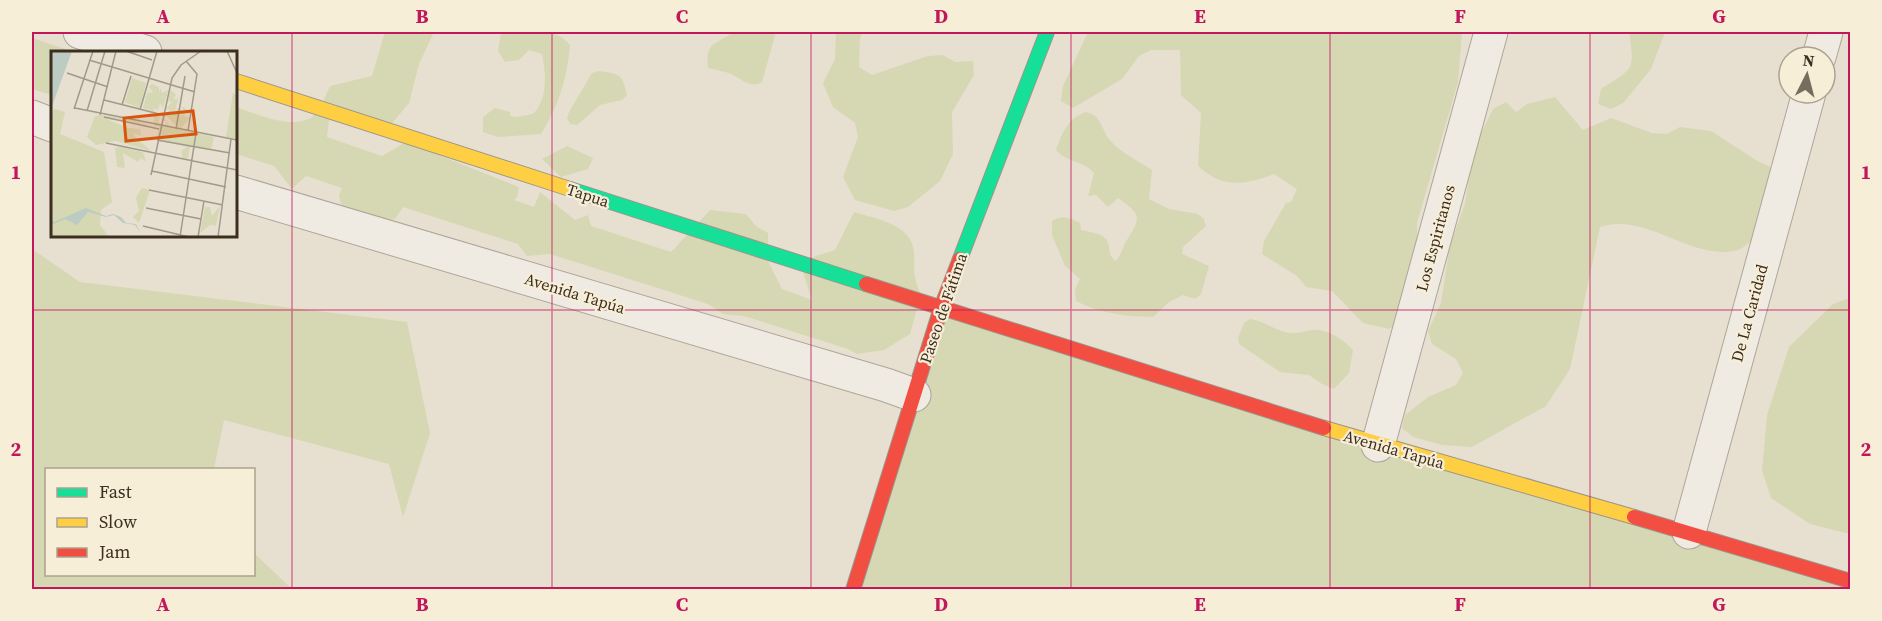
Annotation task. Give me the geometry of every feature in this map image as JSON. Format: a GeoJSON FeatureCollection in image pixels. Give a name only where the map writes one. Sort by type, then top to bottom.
{"type":"FeatureCollection","features":[{"type":"Feature","properties":{"kind":"street"},"geometry":{"type":"LineString","coordinates":[[80,32],[143,51]]}},
{"type":"Feature","properties":{"kind":"street","name":"Paseo de Fátima"},"geometry":{"type":"LineString","coordinates":[[853,590],[941,308],[1047,32]]}},
{"type":"Feature","properties":{"kind":"street","name":"Los Espiritanos"},"geometry":{"type":"LineString","coordinates":[[1378,445],[1491,32]]}},
{"type":"Feature","properties":{"kind":"street","name":"Tapua"},"geometry":{"type":"LineString","coordinates":[[237,81],[941,308]]}},
{"type":"Feature","properties":{"kind":"street","name":"De La Caridad"},"geometry":{"type":"LineString","coordinates":[[1689,532],[1806,105]]}},
{"type":"Feature","properties":{"kind":"street"},"geometry":{"type":"LineString","coordinates":[[32,117],[51,125]]}},
{"type":"Feature","properties":{"kind":"street","name":"Avenida Tapúa"},"geometry":{"type":"LineString","coordinates":[[237,192],[914,395]]}},
{"type":"Feature","properties":{"kind":"street","name":"Avenida Tapúa"},"geometry":{"type":"LineString","coordinates":[[941,308],[1378,445],[1851,580]]}},
{"type":"Feature","properties":{"kind":"green space"},"geometry":{"type":"Polygon","coordinates":[[[385,32],[434,32],[419,64],[409,103],[382,135],[329,120],[327,137],[382,156],[406,142],[519,187],[514,200],[534,207],[540,192],[575,220],[588,215],[591,226],[671,252],[710,210],[746,214],[756,226],[768,233],[768,261],[782,289],[812,300],[803,272],[807,259],[835,250],[854,212],[892,224],[907,235],[912,243],[915,278],[921,294],[910,334],[884,350],[857,354],[848,349],[744,316],[723,314],[708,304],[550,254],[527,256],[518,244],[403,207],[395,219],[382,222],[352,213],[341,204],[339,196],[342,188],[306,176],[292,189],[274,166],[237,154],[237,107],[278,120],[300,121],[310,118],[317,112],[330,86],[372,76],[385,32]]]}},
{"type":"Feature","properties":{"kind":"green space"},"geometry":{"type":"Polygon","coordinates":[[[501,32],[547,32],[564,39],[570,45],[561,91],[553,113],[541,134],[498,137],[483,132],[483,117],[495,108],[510,112],[510,116],[533,114],[541,101],[545,86],[542,54],[529,50],[519,60],[505,62],[498,51],[501,32]]]}},
{"type":"Feature","properties":{"kind":"green space"},"geometry":{"type":"Polygon","coordinates":[[[733,32],[776,32],[762,82],[749,84],[729,73],[708,68],[710,48],[733,32]]]}},
{"type":"Feature","properties":{"kind":"green space"},"geometry":{"type":"Polygon","coordinates":[[[836,32],[863,32],[860,38],[859,67],[872,75],[928,56],[943,55],[955,62],[973,61],[974,75],[952,112],[953,154],[940,181],[908,207],[894,211],[855,200],[843,177],[858,137],[855,123],[833,107],[823,83],[835,59],[836,32]]]}},
{"type":"Feature","properties":{"kind":"green space"},"geometry":{"type":"Polygon","coordinates":[[[1088,32],[1462,32],[1458,82],[1417,223],[1417,282],[1401,321],[1389,329],[1363,323],[1332,291],[1306,287],[1297,276],[1262,254],[1264,241],[1286,203],[1291,202],[1297,189],[1274,174],[1253,181],[1225,182],[1198,166],[1201,113],[1181,95],[1180,50],[1151,50],[1139,56],[1122,79],[1073,108],[1061,101],[1063,86],[1088,32]]]}},
{"type":"Feature","properties":{"kind":"green space"},"geometry":{"type":"Polygon","coordinates":[[[1629,32],[1665,32],[1651,69],[1623,103],[1611,109],[1598,104],[1601,89],[1620,77],[1630,67],[1632,54],[1629,32]]]}},
{"type":"Feature","properties":{"kind":"green space"},"geometry":{"type":"Polygon","coordinates":[[[32,38],[71,51],[51,51],[51,95],[32,89],[32,38]]]}},
{"type":"Feature","properties":{"kind":"green space"},"geometry":{"type":"Polygon","coordinates":[[[599,71],[619,76],[624,83],[627,95],[622,100],[600,105],[577,125],[570,124],[567,118],[569,112],[592,73],[599,71]]]}},
{"type":"Feature","properties":{"kind":"green space"},"geometry":{"type":"Polygon","coordinates":[[[1555,97],[1583,130],[1611,118],[1652,133],[1667,134],[1680,127],[1711,131],[1759,162],[1773,168],[1761,234],[1737,250],[1717,252],[1700,249],[1634,226],[1617,224],[1600,227],[1570,369],[1546,406],[1472,447],[1442,445],[1413,437],[1402,428],[1405,415],[1428,397],[1456,385],[1463,373],[1456,359],[1432,344],[1428,331],[1441,303],[1450,245],[1465,204],[1473,150],[1493,109],[1506,102],[1516,112],[1527,104],[1555,97]]]}},
{"type":"Feature","properties":{"kind":"green space"},"geometry":{"type":"Polygon","coordinates":[[[1086,112],[1098,119],[1109,139],[1118,148],[1152,170],[1149,199],[1169,209],[1198,214],[1204,219],[1206,226],[1183,247],[1182,254],[1209,266],[1201,294],[1195,299],[1183,295],[1169,302],[1153,317],[1113,314],[1076,301],[1075,290],[1080,279],[1065,266],[1052,235],[1052,221],[1062,217],[1070,218],[1080,223],[1081,230],[1103,237],[1108,242],[1110,254],[1115,261],[1121,254],[1137,221],[1132,208],[1118,198],[1108,207],[1096,195],[1088,196],[1094,173],[1056,150],[1070,122],[1086,112]]]}},
{"type":"Feature","properties":{"kind":"green space"},"geometry":{"type":"Polygon","coordinates":[[[567,146],[593,158],[588,169],[561,177],[542,159],[567,146]]]}},
{"type":"Feature","properties":{"kind":"green space"},"geometry":{"type":"Polygon","coordinates":[[[32,249],[80,282],[407,322],[430,433],[403,517],[389,464],[224,420],[214,468],[45,468],[45,576],[255,576],[255,554],[292,589],[32,589],[32,249]]]}},
{"type":"Feature","properties":{"kind":"green space"},"geometry":{"type":"Polygon","coordinates":[[[1850,298],[1850,534],[1810,524],[1771,498],[1762,471],[1767,415],[1789,347],[1833,304],[1850,298]]]}},
{"type":"Feature","properties":{"kind":"green space"},"geometry":{"type":"Polygon","coordinates":[[[941,308],[1850,590],[853,590],[941,308]]]}},
{"type":"Feature","properties":{"kind":"green space"},"geometry":{"type":"Polygon","coordinates":[[[1250,319],[1287,332],[1317,330],[1334,335],[1353,350],[1349,373],[1334,389],[1309,375],[1280,372],[1239,344],[1238,338],[1244,323],[1250,319]]]}},
{"type":"Feature","properties":{"kind":"traffic: fast"},"geometry":{"type":"LineString","coordinates":[[960,259],[1047,32]]}},
{"type":"Feature","properties":{"kind":"traffic: fast"},"geometry":{"type":"LineString","coordinates":[[570,189],[866,284]]}},
{"type":"Feature","properties":{"kind":"traffic: slow"},"geometry":{"type":"LineString","coordinates":[[237,81],[570,189]]}},
{"type":"Feature","properties":{"kind":"traffic: slow"},"geometry":{"type":"LineString","coordinates":[[1324,428],[1634,517]]}},
{"type":"Feature","properties":{"kind":"traffic: jam"},"geometry":{"type":"LineString","coordinates":[[853,590],[941,308],[960,259]]}},
{"type":"Feature","properties":{"kind":"traffic: jam"},"geometry":{"type":"LineString","coordinates":[[866,284],[1324,428]]}},
{"type":"Feature","properties":{"kind":"traffic: jam"},"geometry":{"type":"LineString","coordinates":[[1634,517],[1850,581]]}}]}
